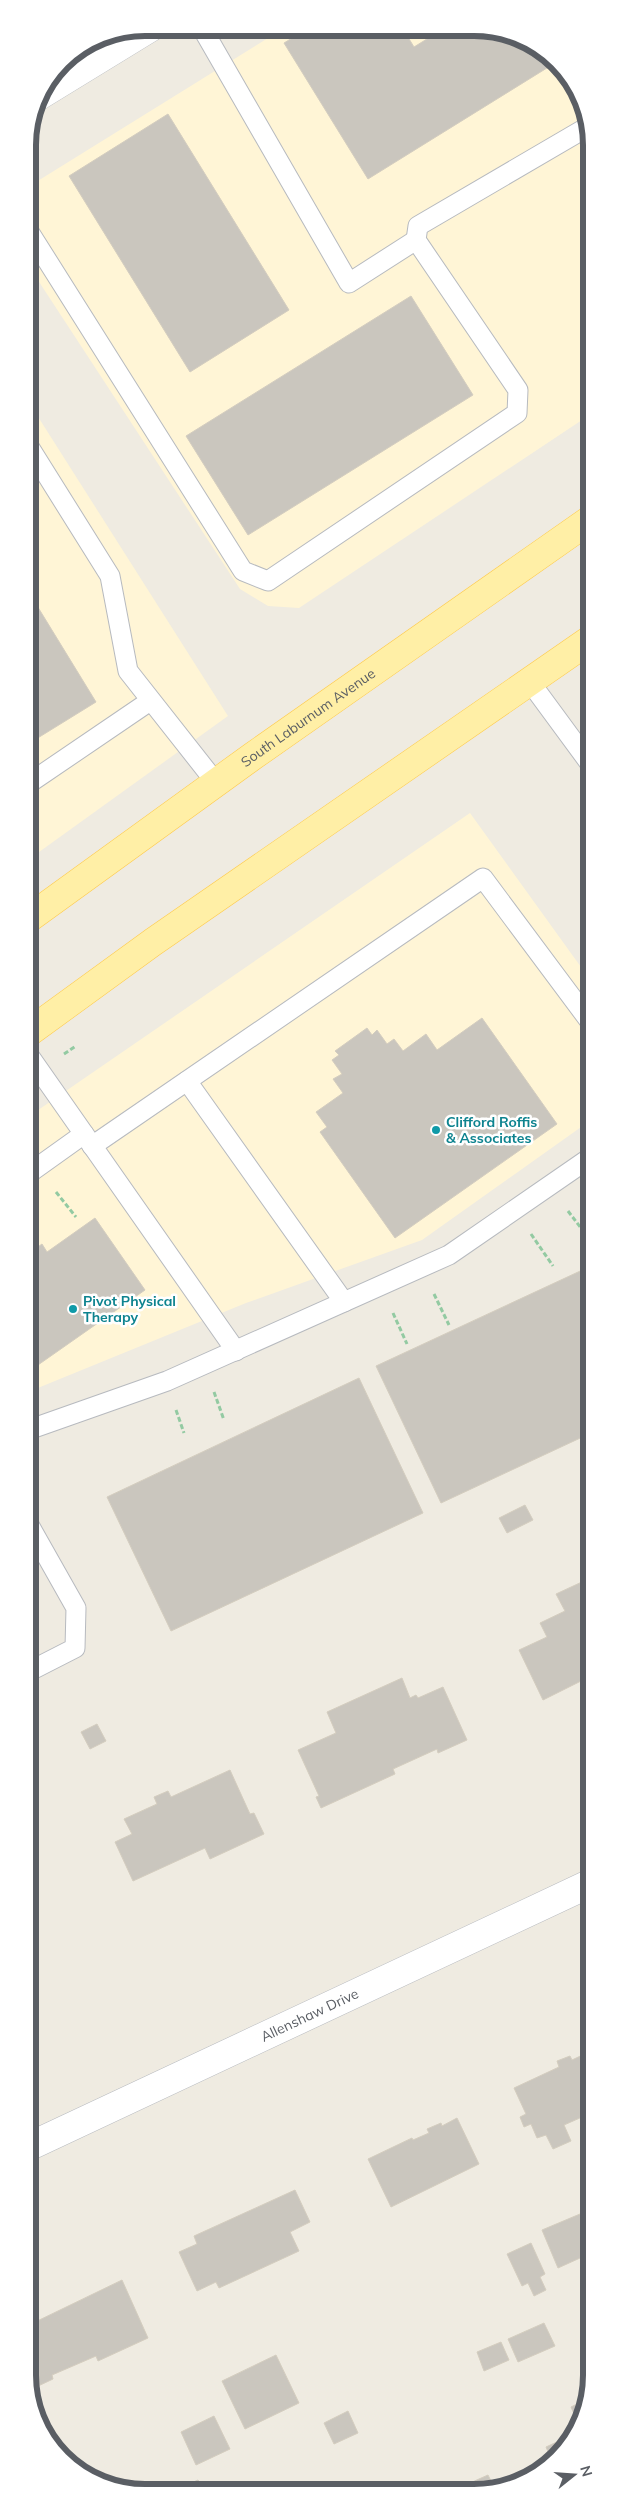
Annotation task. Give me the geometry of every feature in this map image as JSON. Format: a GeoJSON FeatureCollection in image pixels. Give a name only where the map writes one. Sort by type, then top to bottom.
{"type":"FeatureCollection","features":[{"type":"Feature","properties":{"kind":"main road","name":"South Laburnum Avenue"},"geometry":{"type":"LineString","coordinates":[[36,913],[583,525]]}},
{"type":"Feature","properties":{"kind":"main road"},"geometry":{"type":"LineString","coordinates":[[36,1027],[162,936],[583,645]]}},
{"type":"Feature","properties":{"kind":"street"},"geometry":{"type":"LineString","coordinates":[[54,87],[137,36]]}},
{"type":"Feature","properties":{"kind":"street","name":"Allenshaw Drive"},"geometry":{"type":"LineString","coordinates":[[36,2143],[583,1887]]}},
{"type":"Feature","properties":{"kind":"lane"},"geometry":{"type":"LineString","coordinates":[[207,36],[349,282],[416,240]]}},
{"type":"Feature","properties":{"kind":"lane"},"geometry":{"type":"LineString","coordinates":[[36,243],[243,571],[268,581],[517,413],[518,390],[416,240],[418,226],[582,130]]}},
{"type":"Feature","properties":{"kind":"lane"},"geometry":{"type":"LineString","coordinates":[[36,458],[110,576],[128,671],[216,784]]}},
{"type":"Feature","properties":{"kind":"lane"},"geometry":{"type":"LineString","coordinates":[[530,682],[583,753]]}},
{"type":"Feature","properties":{"kind":"lane"},"geometry":{"type":"LineString","coordinates":[[36,779],[150,701]]}},
{"type":"Feature","properties":{"kind":"lane"},"geometry":{"type":"LineString","coordinates":[[36,1169],[187,1082],[483,878],[583,1012]]}},
{"type":"Feature","properties":{"kind":"lane"},"geometry":{"type":"LineString","coordinates":[[36,1065],[236,1351]]}},
{"type":"Feature","properties":{"kind":"lane"},"geometry":{"type":"LineString","coordinates":[[187,1082],[344,1302]]}},
{"type":"Feature","properties":{"kind":"lane"},"geometry":{"type":"LineString","coordinates":[[36,1427],[166,1381],[449,1255],[583,1162]]}},
{"type":"Feature","properties":{"kind":"lane"},"geometry":{"type":"LineString","coordinates":[[36,1537],[76,1608],[76,1648],[36,1668]]}},
{"type":"Feature","properties":{"kind":"path"},"geometry":{"type":"LineString","coordinates":[[548,1186],[583,1231]]}},
{"type":"Feature","properties":{"kind":"path"},"geometry":{"type":"LineString","coordinates":[[514,1210],[553,1266]]}},
{"type":"Feature","properties":{"kind":"shaded area"},"geometry":{"type":"Polygon","coordinates":[[[271,36],[481,36],[495,38],[515,45],[546,63],[556,73],[574,104],[582,131],[583,419],[299,608],[268,606],[240,589],[36,277],[36,182],[271,36]]]}},
{"type":"Feature","properties":{"kind":"shaded area"},"geometry":{"type":"Polygon","coordinates":[[[36,414],[228,716],[36,854],[36,414]]]}},
{"type":"Feature","properties":{"kind":"shaded area"},"geometry":{"type":"Polygon","coordinates":[[[470,813],[583,970],[583,1126],[422,1240],[246,1303],[36,1389],[36,1111],[470,813]]]}},
{"type":"Feature","properties":{"kind":"building"},"geometry":{"type":"Polygon","coordinates":[[[296,36],[407,36],[414,47],[432,36],[481,36],[495,38],[515,45],[528,51],[549,66],[368,179],[284,43],[296,36]]]}},
{"type":"Feature","properties":{"kind":"building"},"geometry":{"type":"Polygon","coordinates":[[[168,114],[289,310],[190,372],[69,176],[168,114]]]}},
{"type":"Feature","properties":{"kind":"building"},"geometry":{"type":"Polygon","coordinates":[[[411,296],[473,395],[248,535],[186,436],[411,296]]]}},
{"type":"Feature","properties":{"kind":"building"},"geometry":{"type":"Polygon","coordinates":[[[36,604],[96,702],[36,739],[36,604]]]}},
{"type":"Feature","properties":{"kind":"building","name":"Clifford Roffis & Associates"},"geometry":{"type":"Polygon","coordinates":[[[482,1018],[557,1124],[395,1238],[320,1132],[327,1127],[316,1112],[343,1093],[333,1079],[342,1074],[332,1060],[339,1055],[335,1051],[367,1028],[372,1035],[377,1030],[387,1044],[394,1039],[403,1051],[426,1034],[437,1050],[482,1018]]]}},
{"type":"Feature","properties":{"kind":"building","name":"Pivot Physical Therapy"},"geometry":{"type":"Polygon","coordinates":[[[95,1218],[145,1290],[36,1366],[36,1248],[42,1244],[47,1252],[95,1218]]]}},
{"type":"Feature","properties":{"kind":"building"},"geometry":{"type":"Polygon","coordinates":[[[583,1270],[583,1437],[441,1503],[376,1366],[583,1270]]]}},
{"type":"Feature","properties":{"kind":"building"},"geometry":{"type":"Polygon","coordinates":[[[359,1378],[423,1513],[171,1631],[107,1497],[359,1378]]]}},
{"type":"Feature","properties":{"kind":"building"},"geometry":{"type":"Polygon","coordinates":[[[525,1505],[533,1520],[507,1533],[499,1518],[525,1505]]]}},
{"type":"Feature","properties":{"kind":"building"},"geometry":{"type":"Polygon","coordinates":[[[583,1581],[583,1680],[543,1700],[519,1650],[547,1637],[540,1623],[565,1611],[556,1594],[583,1581]]]}},
{"type":"Feature","properties":{"kind":"building"},"geometry":{"type":"Polygon","coordinates":[[[402,1678],[410,1698],[416,1695],[418,1698],[443,1687],[467,1740],[438,1753],[437,1749],[393,1769],[395,1774],[321,1808],[316,1797],[319,1796],[298,1750],[336,1733],[327,1712],[402,1678]]]}},
{"type":"Feature","properties":{"kind":"building"},"geometry":{"type":"Polygon","coordinates":[[[97,1724],[106,1741],[90,1749],[81,1732],[97,1724]]]}},
{"type":"Feature","properties":{"kind":"building"},"geometry":{"type":"Polygon","coordinates":[[[230,1770],[250,1814],[254,1813],[264,1834],[210,1859],[205,1848],[133,1881],[115,1842],[132,1834],[124,1819],[157,1804],[154,1797],[168,1791],[171,1797],[230,1770]]]}},
{"type":"Feature","properties":{"kind":"building"},"geometry":{"type":"Polygon","coordinates":[[[583,2055],[583,2117],[564,2125],[571,2141],[553,2149],[546,2135],[537,2138],[531,2124],[524,2127],[520,2117],[526,2114],[514,2088],[559,2067],[557,2061],[570,2056],[572,2060],[583,2055]]]}},
{"type":"Feature","properties":{"kind":"building"},"geometry":{"type":"Polygon","coordinates":[[[457,2118],[479,2164],[391,2207],[368,2159],[412,2138],[413,2140],[429,2133],[427,2129],[441,2123],[442,2126],[457,2118]]]}},
{"type":"Feature","properties":{"kind":"building"},"geometry":{"type":"Polygon","coordinates":[[[295,2190],[310,2222],[290,2232],[299,2251],[219,2288],[216,2282],[197,2291],[179,2252],[197,2244],[194,2236],[295,2190]]]}},
{"type":"Feature","properties":{"kind":"building"},"geometry":{"type":"Polygon","coordinates":[[[580,2214],[583,2221],[583,2257],[558,2268],[542,2230],[580,2214]]]}},
{"type":"Feature","properties":{"kind":"building"},"geometry":{"type":"Polygon","coordinates":[[[531,2243],[545,2274],[540,2277],[546,2290],[534,2296],[528,2283],[522,2286],[507,2254],[531,2243]]]}},
{"type":"Feature","properties":{"kind":"building"},"geometry":{"type":"Polygon","coordinates":[[[122,2280],[148,2338],[98,2361],[96,2356],[52,2375],[53,2379],[37,2387],[36,2322],[122,2280]]]}},
{"type":"Feature","properties":{"kind":"building"},"geometry":{"type":"Polygon","coordinates":[[[544,2323],[555,2346],[518,2362],[508,2339],[544,2323]]]}},
{"type":"Feature","properties":{"kind":"building"},"geometry":{"type":"Polygon","coordinates":[[[501,2342],[509,2360],[484,2371],[477,2352],[501,2342]]]}},
{"type":"Feature","properties":{"kind":"building"},"geometry":{"type":"Polygon","coordinates":[[[276,2355],[299,2403],[245,2429],[222,2381],[276,2355]]]}},
{"type":"Feature","properties":{"kind":"building"},"geometry":{"type":"Polygon","coordinates":[[[579,2403],[574,2415],[571,2407],[579,2403]]]}},
{"type":"Feature","properties":{"kind":"building"},"geometry":{"type":"Polygon","coordinates":[[[348,2411],[358,2433],[334,2444],[324,2423],[348,2411]]]}},
{"type":"Feature","properties":{"kind":"building"},"geometry":{"type":"Polygon","coordinates":[[[214,2416],[230,2449],[196,2465],[181,2432],[214,2416]]]}},
{"type":"Feature","properties":{"kind":"building"},"geometry":{"type":"Polygon","coordinates":[[[560,2440],[553,2450],[549,2450],[549,2454],[546,2447],[560,2440]]]}},
{"type":"Feature","properties":{"kind":"building"},"geometry":{"type":"Polygon","coordinates":[[[488,2475],[492,2482],[473,2484],[468,2484],[488,2475]]]}},
{"type":"Feature","properties":{"kind":"building"},"geometry":{"type":"Polygon","coordinates":[[[198,2480],[201,2484],[189,2484],[198,2480]]]}},
{"type":"Feature","properties":{"kind":"place","name":"Clifford Roffis & Associates"},"geometry":{"type":"Point","coordinates":[436,1130]}},
{"type":"Feature","properties":{"kind":"place","name":"Pivot Physical Therapy"},"geometry":{"type":"Point","coordinates":[73,1309]}}]}
